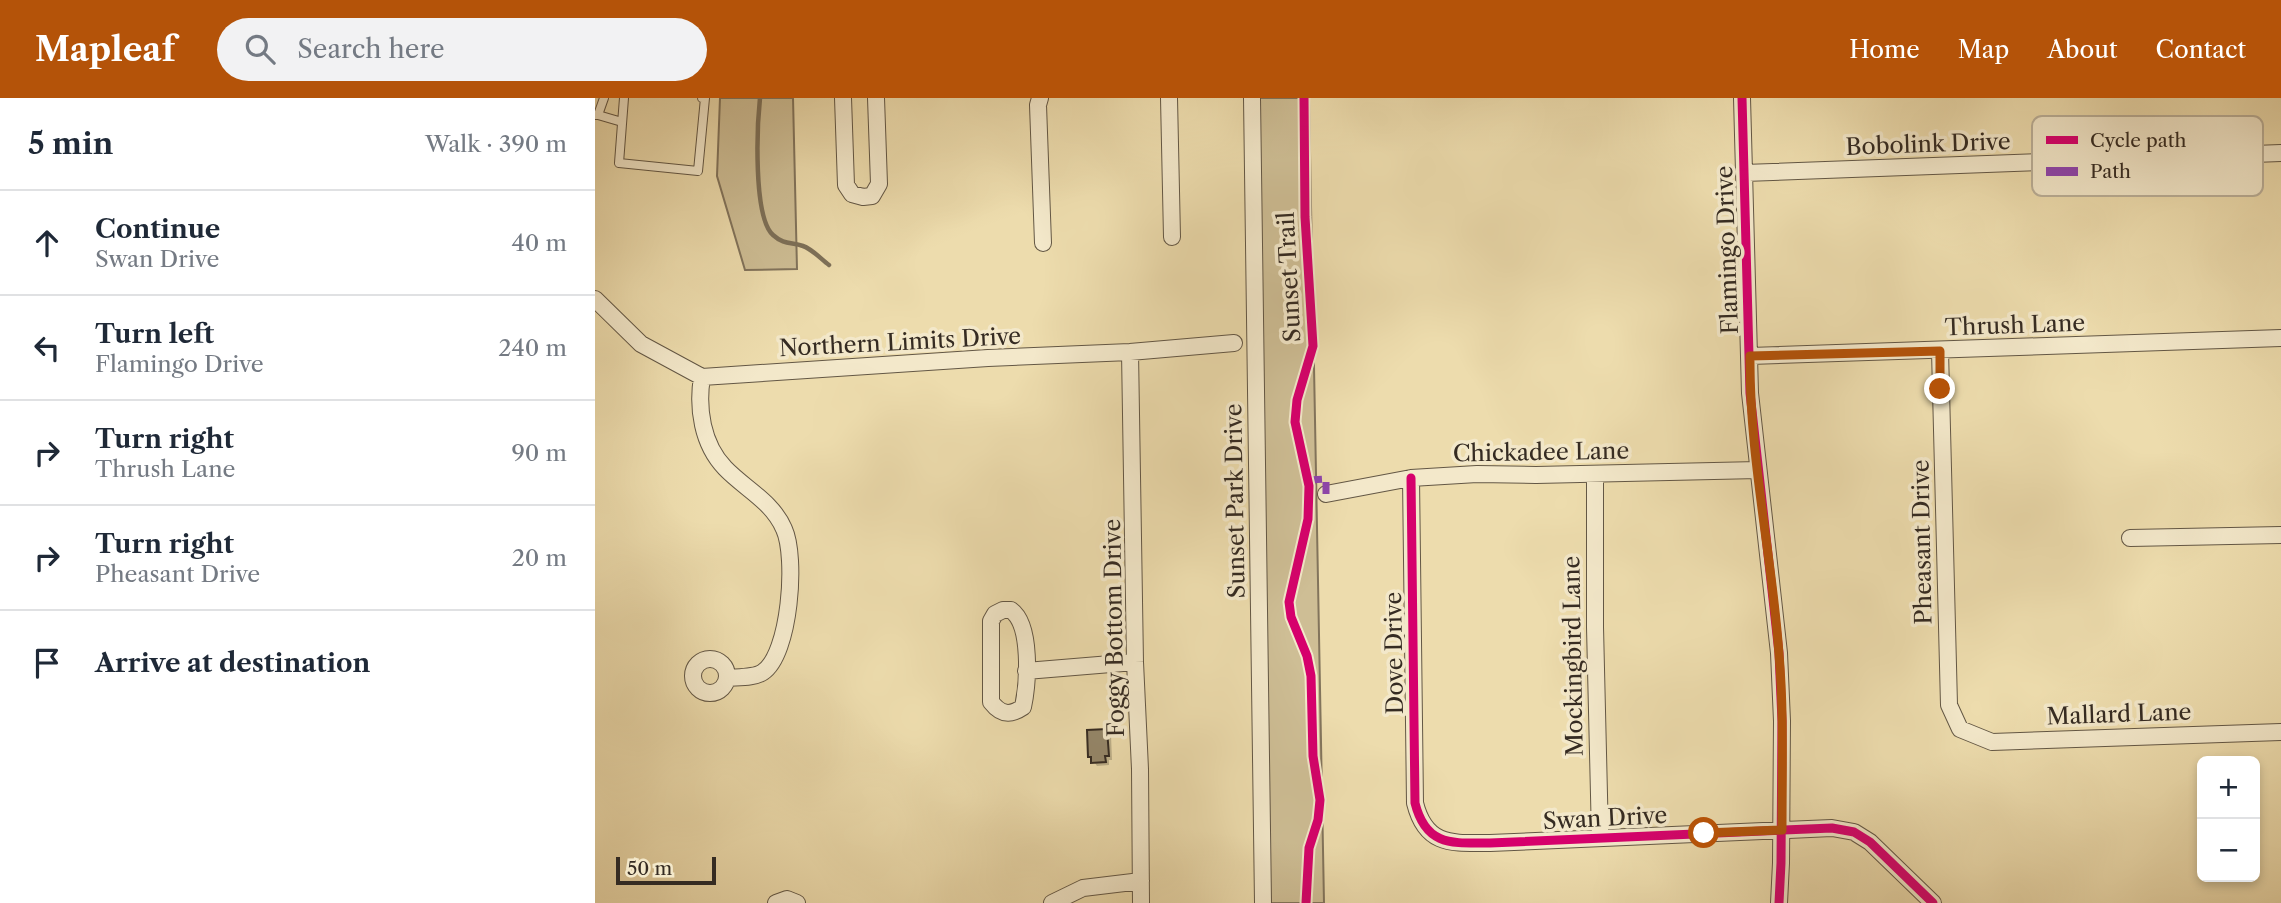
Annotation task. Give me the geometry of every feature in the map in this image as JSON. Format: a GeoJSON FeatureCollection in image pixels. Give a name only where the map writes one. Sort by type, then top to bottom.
{"type":"FeatureCollection","features":[{"type":"Feature","properties":{"kind":"street"},"geometry":{"type":"LineString","coordinates":[[842,98],[846,185],[852,194],[863,197],[872,196],[879,184],[876,98]]}},
{"type":"Feature","properties":{"kind":"street"},"geometry":{"type":"LineString","coordinates":[[1040,98],[1038,105],[1043,243]]}},
{"type":"Feature","properties":{"kind":"street"},"geometry":{"type":"LineString","coordinates":[[1169,98],[1172,237]]}},
{"type":"Feature","properties":{"kind":"street","name":"Sunset Park Drive"},"geometry":{"type":"LineString","coordinates":[[1252,98],[1263,903]]}},
{"type":"Feature","properties":{"kind":"street","name":"Flamingo Drive"},"geometry":{"type":"LineString","coordinates":[[1742,98],[1750,393],[1779,653],[1783,721],[1779,903]]}},
{"type":"Feature","properties":{"kind":"street","name":"Bobolink Drive"},"geometry":{"type":"LineString","coordinates":[[2263,154],[2281,153]]}},
{"type":"Feature","properties":{"kind":"street","name":"Bobolink Drive"},"geometry":{"type":"LineString","coordinates":[[1744,173],[2032,162]]}},
{"type":"Feature","properties":{"kind":"street"},"geometry":{"type":"LineString","coordinates":[[595,299],[641,344],[702,377],[699,395],[701,416],[715,455],[776,513],[786,531],[792,578],[780,647],[774,662],[761,674],[727,678]]}},
{"type":"Feature","properties":{"kind":"street","name":"Thrush Lane"},"geometry":{"type":"LineString","coordinates":[[1750,356],[2281,338]]}},
{"type":"Feature","properties":{"kind":"street","name":"Northern Limits Drive"},"geometry":{"type":"LineString","coordinates":[[702,377],[988,358],[1129,352],[1234,343]]}},
{"type":"Feature","properties":{"kind":"street","name":"Pheasant Drive"},"geometry":{"type":"LineString","coordinates":[[1940,351],[1949,705],[1960,729]]}},
{"type":"Feature","properties":{"kind":"street","name":"Foggy Bottom Drive"},"geometry":{"type":"LineString","coordinates":[[1129,352],[1141,903]]}},
{"type":"Feature","properties":{"kind":"street","name":"Chickadee Lane"},"geometry":{"type":"LineString","coordinates":[[1326,494],[1411,478],[1477,474],[1758,470]]}},
{"type":"Feature","properties":{"kind":"street","name":"Mockingbird Lane"},"geometry":{"type":"LineString","coordinates":[[1595,474],[1600,838]]}},
{"type":"Feature","properties":{"kind":"street","name":"Dove Drive"},"geometry":{"type":"LineString","coordinates":[[1411,478],[1415,803],[1424,827]]}},
{"type":"Feature","properties":{"kind":"street"},"geometry":{"type":"LineString","coordinates":[[2130,538],[2281,536]]}},
{"type":"Feature","properties":{"kind":"street"},"geometry":{"type":"LineString","coordinates":[[1003,610],[1011,610],[1019,615],[1023,627],[1026,671],[1023,707],[1015,713],[1005,714],[997,710],[991,702],[991,621],[995,614],[1003,610]]}},
{"type":"Feature","properties":{"kind":"street"},"geometry":{"type":"LineString","coordinates":[[1026,671],[1135,662]]}},
{"type":"Feature","properties":{"kind":"street","name":"Mallard Lane"},"geometry":{"type":"LineString","coordinates":[[1960,729],[1992,742],[2281,732]]}},
{"type":"Feature","properties":{"kind":"street","name":"Swan Drive"},"geometry":{"type":"LineString","coordinates":[[1424,827],[1435,837],[1451,843],[1832,828],[1854,832],[1870,842],[1933,903]]}},
{"type":"Feature","properties":{"kind":"street"},"geometry":{"type":"LineString","coordinates":[[1052,903],[1083,888],[1141,881]]}},
{"type":"Feature","properties":{"kind":"street"},"geometry":{"type":"LineString","coordinates":[[776,903],[786,899],[797,903]]}},
{"type":"Feature","properties":{"kind":"lane"},"geometry":{"type":"LineString","coordinates":[[604,98],[596,115],[622,122]]}},
{"type":"Feature","properties":{"kind":"lane"},"geometry":{"type":"LineString","coordinates":[[624,98],[619,163],[698,171],[705,98],[702,98]]}},
{"type":"Feature","properties":{"kind":"shaded area"},"geometry":{"type":"Polygon","coordinates":[[[720,98],[793,98],[797,269],[745,270],[717,176],[720,98]]]}},
{"type":"Feature","properties":{"kind":"shaded area"},"geometry":{"type":"Polygon","coordinates":[[[1258,98],[1309,98],[1324,903],[1268,903],[1258,98]]]}},
{"type":"Feature","properties":{"kind":"building"},"geometry":{"type":"Polygon","coordinates":[[[1107,729],[1109,756],[1105,756],[1106,762],[1091,763],[1091,757],[1088,757],[1087,730],[1107,729]]]}},
{"type":"Feature","properties":{"kind":"waterway"},"geometry":{"type":"LineString","coordinates":[[760,98],[759,191],[767,225],[777,238],[806,247],[829,265]]}},
{"type":"Feature","properties":{"kind":"marked path"},"geometry":{"type":"LineString","coordinates":[[1308,480],[1326,479],[1326,494]]}},
{"type":"Feature","properties":{"kind":"cycle path","name":"Sunset Trail"},"geometry":{"type":"LineString","coordinates":[[1304,98],[1305,217],[1313,346],[1297,400],[1295,422],[1309,486],[1308,519],[1289,602],[1291,617],[1307,656],[1311,676],[1313,756],[1320,800],[1318,820],[1309,848],[1306,903]]}},
{"type":"Feature","properties":{"kind":"cycle path"},"geometry":{"type":"LineString","coordinates":[[1742,98],[1750,393],[1779,653],[1782,721],[1779,903]]}},
{"type":"Feature","properties":{"kind":"cycle path"},"geometry":{"type":"LineString","coordinates":[[1411,478],[1415,803],[1426,828],[1434,835],[1453,842],[1490,843],[1832,828],[1854,832],[1870,842],[1933,903]]}},
{"type":"Feature","properties":{"kind":"route"},"geometry":{"type":"LineString","coordinates":[[1704,833],[1782,830],[1783,721],[1779,653],[1752,427],[1750,356],[1940,351],[1940,389]]}}]}
